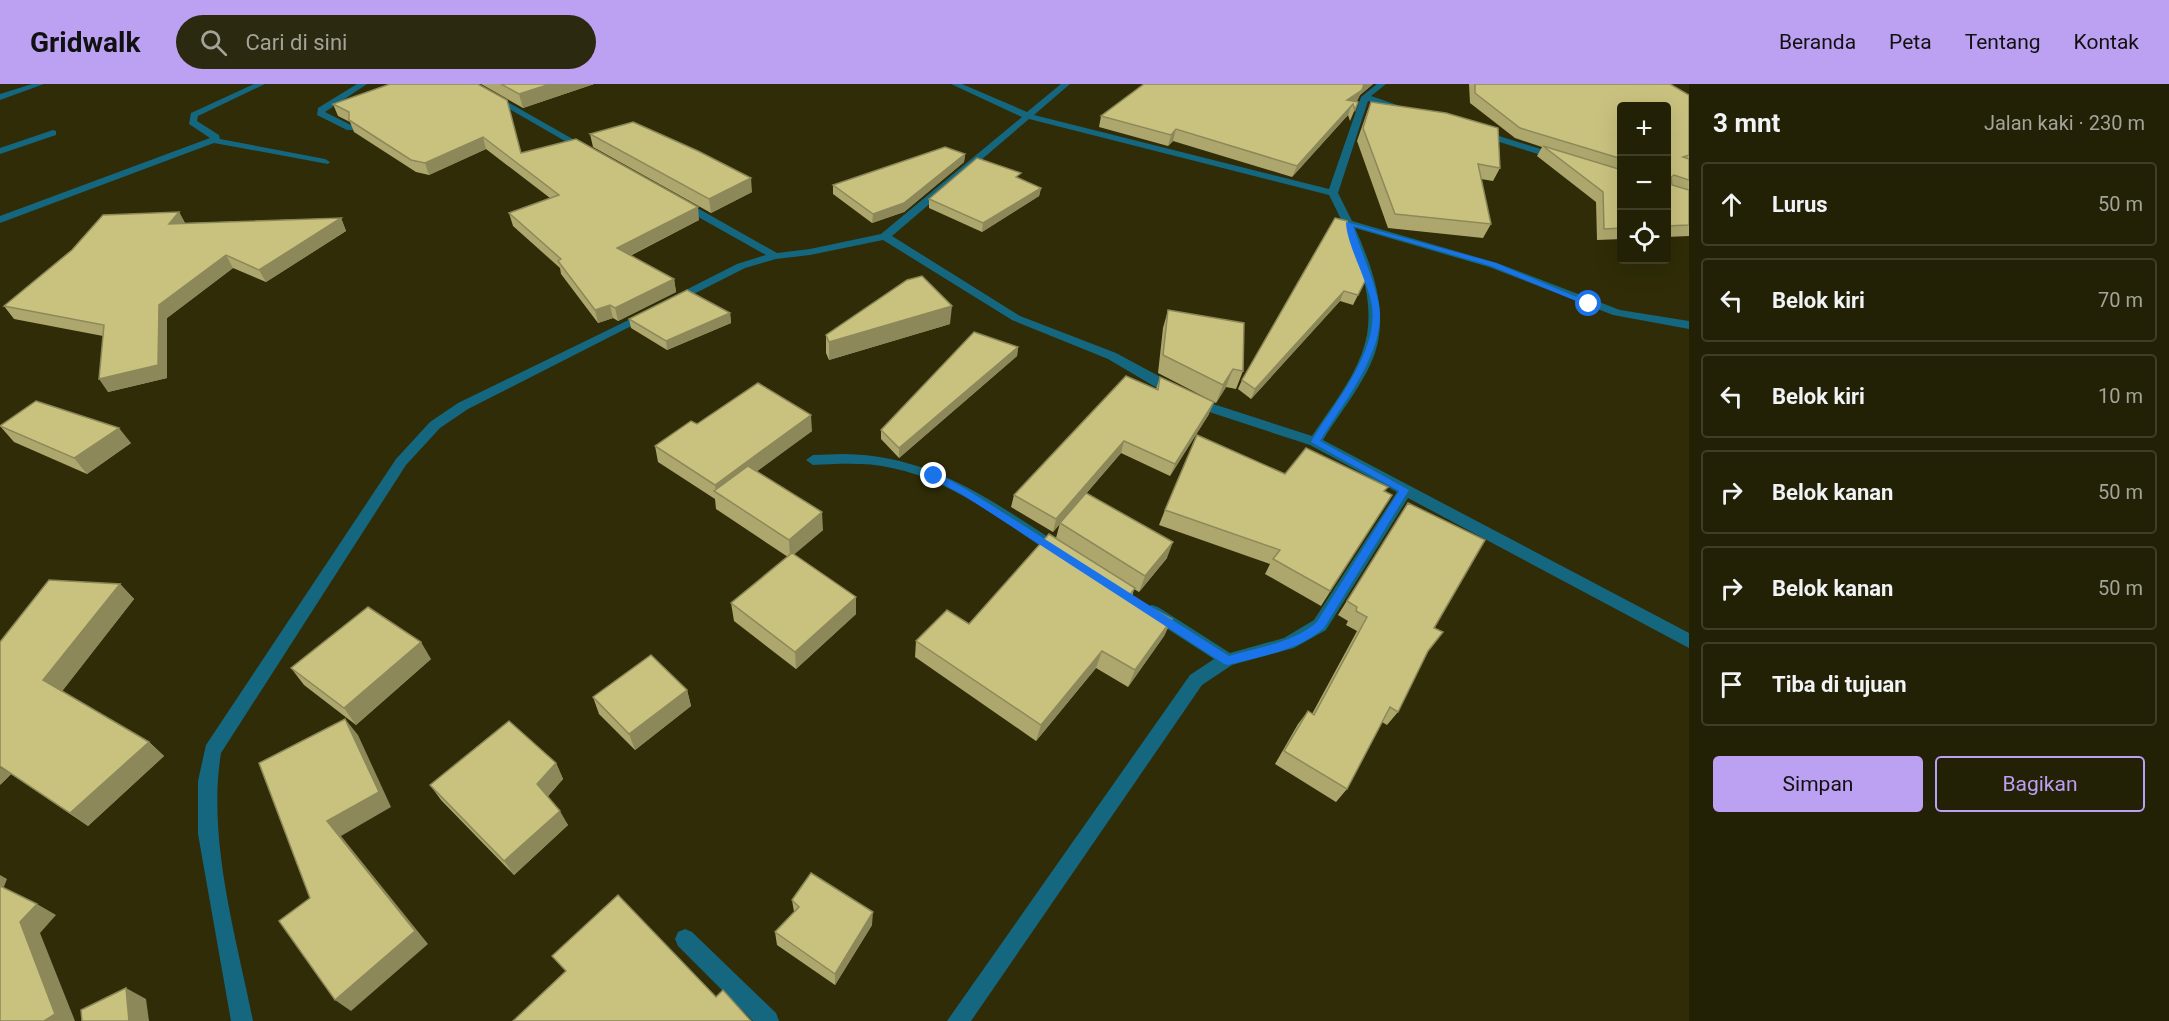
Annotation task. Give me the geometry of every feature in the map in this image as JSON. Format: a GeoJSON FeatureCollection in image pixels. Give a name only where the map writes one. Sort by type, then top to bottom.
{"type":"FeatureCollection","features":[{"type":"Feature","properties":{"kind":"street"},"geometry":{"type":"LineString","coordinates":[[0,90],[22,84]]}},
{"type":"Feature","properties":{"kind":"street"},"geometry":{"type":"LineString","coordinates":[[0,97],[40,84]]}},
{"type":"Feature","properties":{"kind":"street"},"geometry":{"type":"LineString","coordinates":[[213,140],[216,137],[192,122],[194,115],[261,84]]}},
{"type":"Feature","properties":{"kind":"street"},"geometry":{"type":"LineString","coordinates":[[350,128],[320,113],[321,110],[363,84]]}},
{"type":"Feature","properties":{"kind":"street"},"geometry":{"type":"LineString","coordinates":[[470,84],[592,153]]}},
{"type":"Feature","properties":{"kind":"street"},"geometry":{"type":"LineString","coordinates":[[955,84],[1030,117],[1333,193]]}},
{"type":"Feature","properties":{"kind":"street"},"geometry":{"type":"LineString","coordinates":[[242,1021],[207,834],[207,781],[212,751],[400,462],[435,425],[464,406],[741,266],[775,256],[810,252],[885,236],[1030,117],[1066,84]]}},
{"type":"Feature","properties":{"kind":"street"},"geometry":{"type":"LineString","coordinates":[[1315,442],[1369,355],[1375,331],[1375,303],[1349,223],[1333,193],[1365,97],[1382,84]]}},
{"type":"Feature","properties":{"kind":"street"},"geometry":{"type":"LineString","coordinates":[[1365,97],[1421,114]]}},
{"type":"Feature","properties":{"kind":"street"},"geometry":{"type":"LineString","coordinates":[[1466,128],[1566,160]]}},
{"type":"Feature","properties":{"kind":"street"},"geometry":{"type":"LineString","coordinates":[[0,151],[53,133]]}},
{"type":"Feature","properties":{"kind":"street"},"geometry":{"type":"LineString","coordinates":[[0,220],[213,140],[325,162]]}},
{"type":"Feature","properties":{"kind":"street"},"geometry":{"type":"LineString","coordinates":[[674,198],[775,256]]}},
{"type":"Feature","properties":{"kind":"street"},"geometry":{"type":"LineString","coordinates":[[1349,223],[1493,265],[1617,313],[1689,325]]}},
{"type":"Feature","properties":{"kind":"street"},"geometry":{"type":"LineString","coordinates":[[885,236],[1028,325],[1112,356],[1163,386],[1202,405],[1315,442],[1689,641]]}},
{"type":"Feature","properties":{"kind":"street"},"geometry":{"type":"LineString","coordinates":[[813,460],[849,459],[892,463],[934,476],[966,493],[1072,559]]}},
{"type":"Feature","properties":{"kind":"street"},"geometry":{"type":"LineString","coordinates":[[958,1021],[1196,680],[1228,660],[1293,642],[1308,635],[1320,625],[1405,490]]}},
{"type":"Feature","properties":{"kind":"street"},"geometry":{"type":"LineString","coordinates":[[1137,601],[1228,660]]}},
{"type":"Feature","properties":{"kind":"street"},"geometry":{"type":"LineString","coordinates":[[685,939],[768,1021]]}},
{"type":"Feature","properties":{"kind":"building"},"geometry":{"type":"Polygon","coordinates":[[[390,84],[478,84],[507,100],[521,153],[576,139],[698,207],[617,248],[674,279],[615,308],[610,305],[595,310],[558,261],[561,259],[509,213],[559,195],[483,137],[425,163],[411,160],[349,120],[349,112],[333,104],[390,84]]]}},
{"type":"Feature","properties":{"kind":"building"},"geometry":{"type":"Polygon","coordinates":[[[501,84],[550,84],[519,94],[501,84]]]}},
{"type":"Feature","properties":{"kind":"building"},"geometry":{"type":"Polygon","coordinates":[[[1144,84],[1364,84],[1362,90],[1347,100],[1358,102],[1355,110],[1353,104],[1297,166],[1176,129],[1171,135],[1101,116],[1144,84]]]}},
{"type":"Feature","properties":{"kind":"building"},"geometry":{"type":"Polygon","coordinates":[[[1475,84],[1670,84],[1689,95],[1689,155],[1683,157],[1689,159],[1689,180],[1674,175],[1671,177],[1671,102],[1617,102],[1617,157],[1520,128],[1475,93],[1475,84]]]}},
{"type":"Feature","properties":{"kind":"building"},"geometry":{"type":"Polygon","coordinates":[[[1371,102],[1446,113],[1498,128],[1500,168],[1478,164],[1491,224],[1395,214],[1363,128],[1371,102]]]}},
{"type":"Feature","properties":{"kind":"building"},"geometry":{"type":"Polygon","coordinates":[[[633,122],[751,178],[709,199],[590,134],[633,122]]]}},
{"type":"Feature","properties":{"kind":"building"},"geometry":{"type":"Polygon","coordinates":[[[1543,146],[1617,168],[1617,228],[1604,229],[1603,192],[1543,146]]]}},
{"type":"Feature","properties":{"kind":"building"},"geometry":{"type":"Polygon","coordinates":[[[945,147],[965,154],[904,203],[873,214],[833,185],[945,147]]]}},
{"type":"Feature","properties":{"kind":"building"},"geometry":{"type":"Polygon","coordinates":[[[977,158],[1021,173],[1016,177],[1041,188],[983,223],[929,199],[977,158]]]}},
{"type":"Feature","properties":{"kind":"building"},"geometry":{"type":"Polygon","coordinates":[[[1671,177],[1672,185],[1689,190],[1689,225],[1671,226],[1671,177]]]}},
{"type":"Feature","properties":{"kind":"building"},"geometry":{"type":"Polygon","coordinates":[[[179,212],[169,224],[341,218],[259,270],[226,255],[159,305],[158,365],[99,379],[104,325],[4,306],[72,250],[103,215],[179,212]]]}},
{"type":"Feature","properties":{"kind":"building"},"geometry":{"type":"Polygon","coordinates":[[[1335,218],[1347,221],[1367,277],[1358,295],[1344,291],[1255,389],[1242,380],[1335,218]]]}},
{"type":"Feature","properties":{"kind":"building"},"geometry":{"type":"Polygon","coordinates":[[[922,276],[952,306],[829,342],[826,335],[907,280],[922,276]]]}},
{"type":"Feature","properties":{"kind":"building"},"geometry":{"type":"Polygon","coordinates":[[[687,290],[730,313],[666,341],[629,319],[687,290]]]}},
{"type":"Feature","properties":{"kind":"building"},"geometry":{"type":"Polygon","coordinates":[[[1168,310],[1244,323],[1243,371],[1233,369],[1223,385],[1163,355],[1168,310]]]}},
{"type":"Feature","properties":{"kind":"building"},"geometry":{"type":"Polygon","coordinates":[[[974,332],[1018,347],[899,448],[881,430],[974,332]]]}},
{"type":"Feature","properties":{"kind":"building"},"geometry":{"type":"Polygon","coordinates":[[[1126,376],[1158,390],[1160,377],[1214,402],[1175,464],[1124,441],[1056,519],[1014,495],[1126,376]]]}},
{"type":"Feature","properties":{"kind":"building"},"geometry":{"type":"Polygon","coordinates":[[[758,383],[811,415],[715,485],[655,446],[691,421],[697,424],[758,383]]]}},
{"type":"Feature","properties":{"kind":"building"},"geometry":{"type":"Polygon","coordinates":[[[36,401],[119,428],[74,458],[0,426],[36,401]]]}},
{"type":"Feature","properties":{"kind":"building"},"geometry":{"type":"Polygon","coordinates":[[[1197,435],[1285,474],[1306,448],[1388,487],[1384,491],[1392,495],[1330,591],[1273,559],[1280,550],[1165,510],[1197,435]]]}},
{"type":"Feature","properties":{"kind":"building"},"geometry":{"type":"Polygon","coordinates":[[[748,466],[822,512],[789,540],[714,491],[748,466]]]}},
{"type":"Feature","properties":{"kind":"building"},"geometry":{"type":"Polygon","coordinates":[[[1086,493],[1173,542],[1145,576],[1060,523],[1086,493]]]}},
{"type":"Feature","properties":{"kind":"building"},"geometry":{"type":"Polygon","coordinates":[[[1408,503],[1485,540],[1434,628],[1443,632],[1428,651],[1398,712],[1390,707],[1347,789],[1284,751],[1308,711],[1314,715],[1367,617],[1356,611],[1357,607],[1347,601],[1408,503]]]}},
{"type":"Feature","properties":{"kind":"building"},"geometry":{"type":"Polygon","coordinates":[[[1049,534],[1135,588],[1129,596],[1172,619],[1135,670],[1102,651],[1041,725],[916,641],[947,610],[969,624],[1049,534]]]}},
{"type":"Feature","properties":{"kind":"building"},"geometry":{"type":"Polygon","coordinates":[[[792,553],[856,597],[795,652],[731,603],[792,553]]]}},
{"type":"Feature","properties":{"kind":"building"},"geometry":{"type":"Polygon","coordinates":[[[49,580],[120,584],[43,680],[149,742],[70,813],[0,766],[0,642],[49,580]]]}},
{"type":"Feature","properties":{"kind":"building"},"geometry":{"type":"Polygon","coordinates":[[[368,607],[421,642],[344,708],[291,668],[368,607]]]}},
{"type":"Feature","properties":{"kind":"building"},"geometry":{"type":"Polygon","coordinates":[[[651,655],[687,690],[629,734],[593,697],[651,655]]]}},
{"type":"Feature","properties":{"kind":"building"},"geometry":{"type":"Polygon","coordinates":[[[345,719],[379,792],[327,821],[415,931],[335,1000],[279,921],[310,898],[259,763],[345,719]]]}},
{"type":"Feature","properties":{"kind":"building"},"geometry":{"type":"Polygon","coordinates":[[[509,721],[556,763],[537,784],[560,811],[504,861],[430,785],[509,721]]]}},
{"type":"Feature","properties":{"kind":"building"},"geometry":{"type":"Polygon","coordinates":[[[811,873],[873,912],[835,974],[775,932],[799,907],[792,900],[811,873]]]}},
{"type":"Feature","properties":{"kind":"building"},"geometry":{"type":"Polygon","coordinates":[[[0,886],[37,904],[20,922],[55,1014],[44,1021],[0,1021],[0,886]]]}},
{"type":"Feature","properties":{"kind":"building"},"geometry":{"type":"Polygon","coordinates":[[[618,895],[716,997],[723,990],[751,1021],[513,1021],[566,971],[552,956],[618,895]]]}},
{"type":"Feature","properties":{"kind":"building"},"geometry":{"type":"Polygon","coordinates":[[[126,988],[129,1021],[82,1021],[81,1010],[126,988]]]}},
{"type":"Feature","properties":{"kind":"route"},"geometry":{"type":"LineString","coordinates":[[934,476],[966,493],[1062,553],[1228,660],[1293,642],[1308,635],[1320,625],[1405,490],[1315,442],[1369,355],[1375,331],[1375,303],[1349,223],[1493,265],[1589,304]]}}]}
